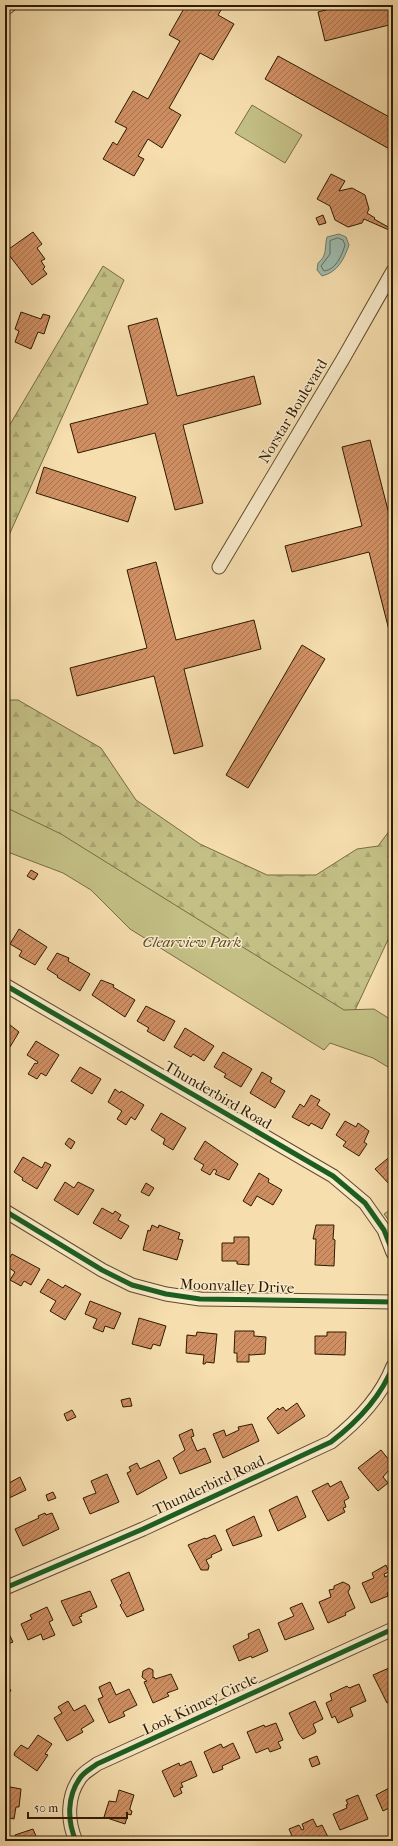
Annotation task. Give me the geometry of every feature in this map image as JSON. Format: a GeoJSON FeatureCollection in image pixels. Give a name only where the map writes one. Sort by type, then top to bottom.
{"type":"FeatureCollection","features":[{"type":"Feature","properties":{"kind":"street"},"geometry":{"type":"LineString","coordinates":[[5,9],[10,5]]}},
{"type":"Feature","properties":{"kind":"street","name":"Norstar Boulevard"},"geometry":{"type":"LineString","coordinates":[[219,567],[343,359],[393,271]]}},
{"type":"Feature","properties":{"kind":"street","name":"Thunderbird Road"},"geometry":{"type":"LineString","coordinates":[[5,985],[333,1176],[365,1203],[384,1230],[393,1253]]}},
{"type":"Feature","properties":{"kind":"street","name":"Moonvalley Drive"},"geometry":{"type":"LineString","coordinates":[[5,1211],[102,1270],[132,1285],[166,1294],[200,1299],[393,1302]]}},
{"type":"Feature","properties":{"kind":"street","name":"Thunderbird Road"},"geometry":{"type":"LineString","coordinates":[[5,1588],[143,1528],[331,1442],[352,1425],[380,1392],[393,1366]]}},
{"type":"Feature","properties":{"kind":"street","name":"Look Kinney Circle"},"geometry":{"type":"LineString","coordinates":[[76,1841],[70,1818],[72,1795],[81,1777],[97,1764],[393,1629]]}},
{"type":"Feature","properties":{"kind":"green space"},"geometry":{"type":"Polygon","coordinates":[[[252,105],[302,135],[285,163],[235,133],[252,105]]]}},
{"type":"Feature","properties":{"kind":"green space"},"geometry":{"type":"Polygon","coordinates":[[[103,266],[124,280],[5,544],[5,433],[103,266]]]}},
{"type":"Feature","properties":{"kind":"green space"},"geometry":{"type":"Polygon","coordinates":[[[5,700],[18,700],[101,748],[136,800],[200,844],[267,875],[316,875],[357,849],[378,846],[393,826],[393,929],[349,1023],[5,823],[5,700]]]}},
{"type":"Feature","properties":{"kind":"green space","name":"Clearview Park"},"geometry":{"type":"Polygon","coordinates":[[[5,807],[61,834],[344,1010],[374,1009],[393,1021],[393,1070],[373,1058],[330,1043],[324,1050],[130,929],[91,890],[63,873],[5,851],[5,807]]]}},
{"type":"Feature","properties":{"kind":"green space"},"geometry":{"type":"Polygon","coordinates":[[[393,1208],[393,1220],[390,1222],[384,1214],[393,1208]]]}},
{"type":"Feature","properties":{"kind":"water"},"geometry":{"type":"Polygon","coordinates":[[[339,234],[346,237],[349,245],[347,250],[340,264],[328,274],[322,276],[317,270],[318,263],[324,254],[327,237],[339,234]]]}},
{"type":"Feature","properties":{"kind":"building"},"geometry":{"type":"Polygon","coordinates":[[[186,5],[224,5],[218,15],[234,24],[213,60],[200,53],[169,108],[181,115],[162,148],[148,139],[138,156],[144,159],[134,176],[103,159],[113,142],[117,145],[127,128],[115,122],[133,91],[148,99],[180,41],[169,35],[186,5]]]}},
{"type":"Feature","properties":{"kind":"building"},"geometry":{"type":"Polygon","coordinates":[[[345,5],[393,5],[393,24],[325,41],[318,12],[345,5]]]}},
{"type":"Feature","properties":{"kind":"building"},"geometry":{"type":"Polygon","coordinates":[[[278,56],[393,119],[393,151],[265,79],[278,56]]]}},
{"type":"Feature","properties":{"kind":"building"},"geometry":{"type":"Polygon","coordinates":[[[331,174],[345,181],[339,191],[352,188],[365,195],[369,209],[367,213],[375,218],[374,219],[390,228],[389,230],[364,219],[362,223],[348,227],[335,220],[330,206],[317,199],[331,174]]]}},
{"type":"Feature","properties":{"kind":"building"},"geometry":{"type":"Polygon","coordinates":[[[323,215],[326,223],[319,225],[316,218],[323,215]]]}},
{"type":"Feature","properties":{"kind":"building"},"geometry":{"type":"Polygon","coordinates":[[[33,232],[42,244],[37,248],[45,259],[41,261],[45,267],[43,269],[47,274],[32,285],[6,251],[33,232]]]}},
{"type":"Feature","properties":{"kind":"building"},"geometry":{"type":"Polygon","coordinates":[[[21,312],[41,319],[43,314],[50,316],[44,334],[38,332],[31,349],[15,342],[19,331],[15,329],[21,312]]]}},
{"type":"Feature","properties":{"kind":"building"},"geometry":{"type":"Polygon","coordinates":[[[157,318],[177,396],[254,376],[261,404],[183,425],[203,503],[175,510],[155,433],[78,453],[70,424],[148,404],[128,326],[157,318]]]}},
{"type":"Feature","properties":{"kind":"building"},"geometry":{"type":"Polygon","coordinates":[[[370,440],[390,518],[393,518],[393,629],[389,630],[369,552],[292,572],[285,546],[362,526],[342,447],[370,440]]]}},
{"type":"Feature","properties":{"kind":"building"},"geometry":{"type":"Polygon","coordinates":[[[44,467],[136,497],[128,522],[36,493],[44,467]]]}},
{"type":"Feature","properties":{"kind":"building"},"geometry":{"type":"Polygon","coordinates":[[[156,562],[176,640],[254,620],[261,649],[184,669],[203,746],[174,754],[154,676],[77,696],[70,668],[147,648],[127,570],[156,562]]]}},
{"type":"Feature","properties":{"kind":"building"},"geometry":{"type":"Polygon","coordinates":[[[302,645],[325,659],[248,788],[226,775],[302,645]]]}},
{"type":"Feature","properties":{"kind":"building"},"geometry":{"type":"Polygon","coordinates":[[[31,870],[38,874],[34,880],[27,876],[31,870]]]}},
{"type":"Feature","properties":{"kind":"building"},"geometry":{"type":"Polygon","coordinates":[[[19,929],[47,947],[35,965],[19,956],[22,951],[10,944],[19,929]]]}},
{"type":"Feature","properties":{"kind":"building"},"geometry":{"type":"Polygon","coordinates":[[[57,953],[69,958],[68,961],[90,974],[80,991],[47,969],[57,953]]]}},
{"type":"Feature","properties":{"kind":"building"},"geometry":{"type":"Polygon","coordinates":[[[101,980],[114,985],[113,987],[135,1000],[125,1017],[92,995],[101,980]]]}},
{"type":"Feature","properties":{"kind":"building"},"geometry":{"type":"Polygon","coordinates":[[[146,1006],[175,1021],[164,1041],[147,1031],[149,1028],[137,1021],[146,1006]]]}},
{"type":"Feature","properties":{"kind":"building"},"geometry":{"type":"Polygon","coordinates":[[[5,1021],[19,1032],[10,1047],[5,1045],[5,1021]]]}},
{"type":"Feature","properties":{"kind":"building"},"geometry":{"type":"Polygon","coordinates":[[[185,1028],[214,1046],[204,1061],[193,1054],[191,1057],[174,1047],[185,1028]]]}},
{"type":"Feature","properties":{"kind":"building"},"geometry":{"type":"Polygon","coordinates":[[[36,1041],[59,1055],[46,1076],[41,1073],[37,1079],[28,1074],[35,1063],[37,1064],[38,1062],[27,1055],[36,1041]]]}},
{"type":"Feature","properties":{"kind":"building"},"geometry":{"type":"Polygon","coordinates":[[[223,1052],[252,1069],[241,1087],[224,1077],[226,1074],[214,1067],[223,1052]]]}},
{"type":"Feature","properties":{"kind":"building"},"geometry":{"type":"Polygon","coordinates":[[[80,1067],[101,1079],[92,1094],[71,1081],[80,1067]]]}},
{"type":"Feature","properties":{"kind":"building"},"geometry":{"type":"Polygon","coordinates":[[[262,1072],[272,1078],[270,1082],[285,1091],[275,1108],[250,1093],[262,1072]]]}},
{"type":"Feature","properties":{"kind":"building"},"geometry":{"type":"Polygon","coordinates":[[[115,1089],[144,1105],[135,1120],[131,1117],[126,1125],[117,1119],[122,1111],[108,1102],[115,1089]]]}},
{"type":"Feature","properties":{"kind":"building"},"geometry":{"type":"Polygon","coordinates":[[[311,1095],[320,1100],[317,1105],[330,1114],[322,1129],[311,1123],[309,1126],[292,1117],[300,1104],[304,1107],[311,1095]]]}},
{"type":"Feature","properties":{"kind":"building"},"geometry":{"type":"Polygon","coordinates":[[[161,1113],[186,1128],[173,1150],[163,1144],[165,1139],[151,1130],[161,1113]]]}},
{"type":"Feature","properties":{"kind":"building"},"geometry":{"type":"Polygon","coordinates":[[[345,1121],[356,1127],[358,1123],[369,1131],[364,1142],[367,1144],[359,1156],[343,1146],[346,1142],[336,1135],[345,1121]]]}},
{"type":"Feature","properties":{"kind":"building"},"geometry":{"type":"Polygon","coordinates":[[[69,1138],[75,1142],[71,1149],[65,1144],[69,1138]]]}},
{"type":"Feature","properties":{"kind":"building"},"geometry":{"type":"Polygon","coordinates":[[[205,1141],[238,1164],[229,1180],[215,1174],[217,1171],[214,1169],[210,1175],[201,1170],[204,1165],[194,1159],[205,1141]]]}},
{"type":"Feature","properties":{"kind":"building"},"geometry":{"type":"Polygon","coordinates":[[[393,1154],[393,1186],[392,1187],[375,1169],[393,1154]]]}},
{"type":"Feature","properties":{"kind":"building"},"geometry":{"type":"Polygon","coordinates":[[[23,1157],[42,1168],[45,1162],[51,1165],[37,1189],[22,1180],[23,1178],[14,1172],[23,1157]]]}},
{"type":"Feature","properties":{"kind":"building"},"geometry":{"type":"Polygon","coordinates":[[[259,1173],[269,1179],[268,1182],[282,1190],[273,1205],[257,1196],[251,1206],[243,1201],[259,1173]]]}},
{"type":"Feature","properties":{"kind":"building"},"geometry":{"type":"Polygon","coordinates":[[[65,1182],[74,1188],[78,1182],[94,1190],[78,1215],[54,1200],[65,1182]]]}},
{"type":"Feature","properties":{"kind":"building"},"geometry":{"type":"Polygon","coordinates":[[[146,1183],[154,1188],[149,1196],[141,1192],[146,1183]]]}},
{"type":"Feature","properties":{"kind":"building"},"geometry":{"type":"Polygon","coordinates":[[[102,1208],[113,1214],[115,1211],[121,1215],[118,1220],[129,1226],[121,1239],[93,1223],[102,1208]]]}},
{"type":"Feature","properties":{"kind":"building"},"geometry":{"type":"Polygon","coordinates":[[[152,1225],[158,1228],[159,1225],[180,1233],[178,1239],[183,1240],[177,1260],[143,1250],[148,1230],[150,1231],[152,1225]]]}},
{"type":"Feature","properties":{"kind":"building"},"geometry":{"type":"Polygon","coordinates":[[[316,1225],[334,1225],[334,1266],[315,1265],[316,1239],[313,1239],[316,1225]]]}},
{"type":"Feature","properties":{"kind":"building"},"geometry":{"type":"Polygon","coordinates":[[[234,1237],[249,1237],[249,1265],[237,1264],[237,1261],[222,1261],[222,1243],[234,1243],[234,1237]]]}},
{"type":"Feature","properties":{"kind":"building"},"geometry":{"type":"Polygon","coordinates":[[[12,1254],[40,1269],[31,1285],[24,1281],[21,1286],[10,1280],[15,1272],[5,1265],[12,1254]]]}},
{"type":"Feature","properties":{"kind":"building"},"geometry":{"type":"Polygon","coordinates":[[[48,1279],[63,1288],[65,1285],[81,1294],[65,1320],[50,1311],[56,1301],[40,1292],[48,1279]]]}},
{"type":"Feature","properties":{"kind":"building"},"geometry":{"type":"Polygon","coordinates":[[[90,1301],[121,1313],[114,1329],[105,1326],[103,1332],[93,1328],[97,1319],[85,1314],[90,1301]]]}},
{"type":"Feature","properties":{"kind":"building"},"geometry":{"type":"Polygon","coordinates":[[[139,1318],[166,1326],[160,1346],[153,1344],[151,1349],[132,1344],[139,1318]]]}},
{"type":"Feature","properties":{"kind":"building"},"geometry":{"type":"Polygon","coordinates":[[[235,1331],[254,1331],[254,1336],[266,1337],[265,1354],[249,1354],[249,1362],[237,1362],[237,1353],[234,1353],[235,1331]]]}},
{"type":"Feature","properties":{"kind":"building"},"geometry":{"type":"Polygon","coordinates":[[[197,1332],[217,1334],[214,1363],[206,1362],[203,1364],[204,1355],[186,1353],[187,1335],[196,1336],[197,1332]]]}},
{"type":"Feature","properties":{"kind":"building"},"geometry":{"type":"Polygon","coordinates":[[[327,1332],[346,1332],[345,1355],[315,1354],[315,1336],[327,1336],[327,1332]]]}},
{"type":"Feature","properties":{"kind":"building"},"geometry":{"type":"Polygon","coordinates":[[[130,1398],[132,1406],[123,1407],[121,1400],[130,1398]]]}},
{"type":"Feature","properties":{"kind":"building"},"geometry":{"type":"Polygon","coordinates":[[[297,1403],[305,1416],[278,1434],[267,1418],[278,1408],[279,1410],[283,1407],[286,1411],[297,1403]]]}},
{"type":"Feature","properties":{"kind":"building"},"geometry":{"type":"Polygon","coordinates":[[[72,1410],[76,1417],[67,1421],[64,1414],[72,1410]]]}},
{"type":"Feature","properties":{"kind":"building"},"geometry":{"type":"Polygon","coordinates":[[[252,1424],[259,1441],[223,1458],[213,1434],[224,1430],[226,1436],[239,1430],[238,1427],[252,1424]]]}},
{"type":"Feature","properties":{"kind":"building"},"geometry":{"type":"Polygon","coordinates":[[[192,1429],[194,1436],[191,1437],[197,1451],[205,1448],[211,1462],[180,1474],[173,1458],[185,1450],[179,1435],[192,1429]]]}},
{"type":"Feature","properties":{"kind":"building"},"geometry":{"type":"Polygon","coordinates":[[[381,1450],[393,1465],[383,1477],[388,1483],[378,1491],[358,1468],[381,1450]]]}},
{"type":"Feature","properties":{"kind":"building"},"geometry":{"type":"Polygon","coordinates":[[[159,1460],[167,1478],[137,1495],[127,1473],[131,1471],[129,1467],[137,1463],[140,1469],[159,1460]]]}},
{"type":"Feature","properties":{"kind":"building"},"geometry":{"type":"Polygon","coordinates":[[[107,1474],[119,1502],[90,1514],[83,1498],[96,1493],[91,1481],[107,1474]]]}},
{"type":"Feature","properties":{"kind":"building"},"geometry":{"type":"Polygon","coordinates":[[[5,1475],[9,1483],[20,1477],[26,1490],[5,1500],[5,1475]]]}},
{"type":"Feature","properties":{"kind":"building"},"geometry":{"type":"Polygon","coordinates":[[[341,1481],[349,1498],[344,1501],[346,1507],[343,1508],[345,1512],[328,1521],[312,1491],[328,1483],[330,1487],[341,1481]]]}},
{"type":"Feature","properties":{"kind":"building"},"geometry":{"type":"Polygon","coordinates":[[[53,1492],[56,1498],[48,1501],[46,1495],[53,1492]]]}},
{"type":"Feature","properties":{"kind":"building"},"geometry":{"type":"Polygon","coordinates":[[[297,1496],[306,1517],[278,1531],[269,1510],[297,1496]]]}},
{"type":"Feature","properties":{"kind":"building"},"geometry":{"type":"Polygon","coordinates":[[[45,1513],[46,1515],[52,1513],[59,1529],[23,1546],[15,1529],[39,1518],[38,1516],[45,1513]]]}},
{"type":"Feature","properties":{"kind":"building"},"geometry":{"type":"Polygon","coordinates":[[[254,1516],[262,1536],[233,1546],[226,1530],[254,1516]]]}},
{"type":"Feature","properties":{"kind":"building"},"geometry":{"type":"Polygon","coordinates":[[[215,1535],[222,1550],[211,1555],[212,1557],[206,1560],[209,1566],[208,1570],[201,1570],[188,1545],[215,1535]]]}},
{"type":"Feature","properties":{"kind":"building"},"geometry":{"type":"Polygon","coordinates":[[[386,1565],[389,1572],[384,1574],[385,1577],[391,1574],[393,1578],[393,1591],[387,1593],[388,1596],[371,1603],[362,1583],[374,1578],[372,1573],[386,1565]]]}},
{"type":"Feature","properties":{"kind":"building"},"geometry":{"type":"Polygon","coordinates":[[[129,1572],[144,1610],[127,1617],[120,1605],[122,1603],[111,1580],[129,1572]]]}},
{"type":"Feature","properties":{"kind":"building"},"geometry":{"type":"Polygon","coordinates":[[[343,1582],[349,1585],[350,1588],[348,1592],[355,1608],[345,1613],[346,1615],[328,1623],[319,1602],[331,1597],[329,1590],[334,1589],[334,1586],[343,1582]]]}},
{"type":"Feature","properties":{"kind":"building"},"geometry":{"type":"Polygon","coordinates":[[[90,1591],[97,1607],[81,1614],[82,1616],[79,1617],[82,1622],[73,1626],[61,1601],[90,1591]]]}},
{"type":"Feature","properties":{"kind":"building"},"geometry":{"type":"Polygon","coordinates":[[[302,1603],[314,1629],[285,1640],[278,1623],[294,1616],[290,1608],[302,1603]]]}},
{"type":"Feature","properties":{"kind":"building"},"geometry":{"type":"Polygon","coordinates":[[[47,1607],[53,1620],[49,1622],[55,1635],[43,1640],[41,1634],[28,1640],[21,1624],[32,1619],[30,1615],[47,1607]]]}},
{"type":"Feature","properties":{"kind":"building"},"geometry":{"type":"Polygon","coordinates":[[[5,1626],[13,1642],[5,1645],[5,1626]]]}},
{"type":"Feature","properties":{"kind":"building"},"geometry":{"type":"Polygon","coordinates":[[[259,1629],[268,1651],[252,1658],[251,1656],[239,1661],[233,1646],[249,1638],[248,1634],[259,1629]]]}},
{"type":"Feature","properties":{"kind":"building"},"geometry":{"type":"Polygon","coordinates":[[[149,1668],[153,1670],[153,1678],[154,1677],[155,1679],[171,1674],[178,1689],[167,1693],[169,1696],[153,1703],[144,1682],[147,1681],[142,1677],[143,1671],[149,1668]]]}},
{"type":"Feature","properties":{"kind":"building"},"geometry":{"type":"Polygon","coordinates":[[[389,1668],[390,1671],[393,1669],[393,1701],[387,1703],[373,1675],[389,1668]]]}},
{"type":"Feature","properties":{"kind":"building"},"geometry":{"type":"Polygon","coordinates":[[[110,1682],[116,1695],[129,1689],[137,1705],[123,1712],[125,1716],[109,1723],[98,1699],[103,1697],[99,1687],[110,1682]]]}},
{"type":"Feature","properties":{"kind":"building"},"geometry":{"type":"Polygon","coordinates":[[[7,1684],[11,1691],[5,1694],[5,1685],[7,1684]]]}},
{"type":"Feature","properties":{"kind":"building"},"geometry":{"type":"Polygon","coordinates":[[[359,1684],[366,1701],[350,1708],[353,1716],[338,1723],[335,1716],[332,1718],[326,1703],[332,1700],[330,1694],[347,1686],[349,1688],[359,1684]]]}},
{"type":"Feature","properties":{"kind":"building"},"geometry":{"type":"Polygon","coordinates":[[[68,1701],[74,1711],[85,1705],[94,1721],[81,1729],[83,1732],[67,1741],[54,1718],[62,1713],[58,1707],[68,1701]]]}},
{"type":"Feature","properties":{"kind":"building"},"geometry":{"type":"Polygon","coordinates":[[[315,1701],[323,1719],[313,1724],[316,1731],[315,1733],[303,1739],[289,1713],[315,1701]]]}},
{"type":"Feature","properties":{"kind":"building"},"geometry":{"type":"Polygon","coordinates":[[[276,1723],[283,1740],[278,1742],[281,1748],[270,1752],[268,1748],[256,1753],[247,1732],[264,1725],[265,1727],[276,1723]]]}},
{"type":"Feature","properties":{"kind":"building"},"geometry":{"type":"Polygon","coordinates":[[[38,1735],[52,1744],[45,1754],[48,1755],[37,1771],[14,1755],[21,1745],[28,1749],[38,1735]]]}},
{"type":"Feature","properties":{"kind":"building"},"geometry":{"type":"Polygon","coordinates":[[[233,1743],[240,1758],[222,1766],[223,1769],[213,1773],[204,1752],[221,1744],[223,1748],[233,1743]]]}},
{"type":"Feature","properties":{"kind":"building"},"geometry":{"type":"Polygon","coordinates":[[[317,1756],[320,1764],[312,1767],[309,1759],[317,1756]]]}},
{"type":"Feature","properties":{"kind":"building"},"geometry":{"type":"Polygon","coordinates":[[[191,1761],[197,1776],[181,1783],[183,1787],[180,1788],[182,1793],[174,1797],[162,1771],[179,1763],[180,1766],[191,1761]]]}},
{"type":"Feature","properties":{"kind":"building"},"geometry":{"type":"Polygon","coordinates":[[[393,1783],[393,1806],[383,1811],[376,1795],[391,1787],[390,1784],[393,1783]]]}},
{"type":"Feature","properties":{"kind":"building"},"geometry":{"type":"Polygon","coordinates":[[[5,1786],[21,1789],[19,1807],[16,1807],[14,1819],[5,1817],[5,1786]]]}},
{"type":"Feature","properties":{"kind":"building"},"geometry":{"type":"Polygon","coordinates":[[[119,1790],[134,1795],[130,1808],[132,1811],[131,1815],[128,1814],[125,1824],[104,1817],[109,1801],[116,1802],[119,1790]]]}},
{"type":"Feature","properties":{"kind":"building"},"geometry":{"type":"Polygon","coordinates":[[[358,1795],[368,1819],[340,1830],[333,1814],[347,1808],[346,1805],[348,1804],[346,1800],[358,1795]]]}},
{"type":"Feature","properties":{"kind":"building"},"geometry":{"type":"Polygon","coordinates":[[[313,1819],[317,1827],[322,1825],[328,1837],[322,1841],[294,1841],[289,1829],[299,1825],[302,1830],[304,1829],[302,1824],[313,1819]]]}},
{"type":"Feature","properties":{"kind":"building"},"geometry":{"type":"Polygon","coordinates":[[[33,1829],[38,1841],[17,1841],[15,1835],[33,1829]]]}},
{"type":"Feature","properties":{"kind":"building"},"geometry":{"type":"Polygon","coordinates":[[[134,1836],[137,1841],[124,1841],[134,1836]]]}},
{"type":"Feature","properties":{"kind":"building"},"geometry":{"type":"Polygon","coordinates":[[[258,1837],[260,1841],[249,1841],[258,1837]]]}},
{"type":"Feature","properties":{"kind":"cycle path"},"geometry":{"type":"LineString","coordinates":[[5,985],[333,1176],[365,1203],[384,1230],[393,1253]]}},
{"type":"Feature","properties":{"kind":"cycle path"},"geometry":{"type":"LineString","coordinates":[[5,1211],[102,1270],[132,1285],[166,1294],[200,1299],[393,1302]]}},
{"type":"Feature","properties":{"kind":"cycle path"},"geometry":{"type":"LineString","coordinates":[[5,1588],[143,1529],[331,1442],[350,1426],[367,1408],[382,1388],[393,1366]]}},
{"type":"Feature","properties":{"kind":"cycle path"},"geometry":{"type":"LineString","coordinates":[[76,1841],[70,1817],[73,1793],[82,1776],[97,1764],[393,1629]]}}]}
